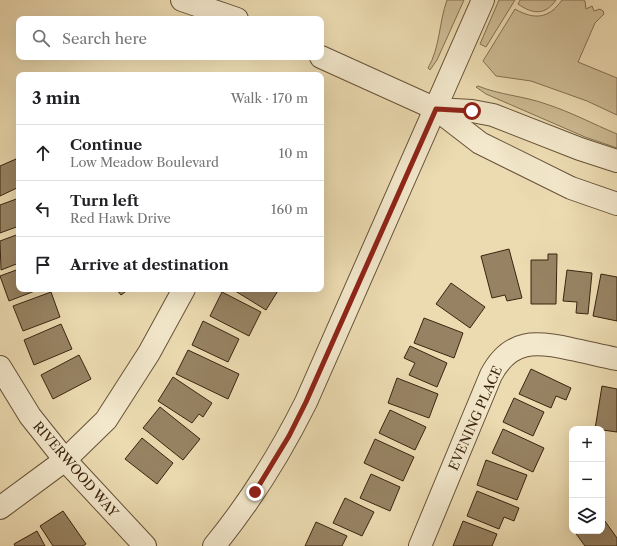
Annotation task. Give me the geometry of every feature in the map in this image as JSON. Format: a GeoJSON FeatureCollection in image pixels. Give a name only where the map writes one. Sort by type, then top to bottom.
{"type":"FeatureCollection","features":[{"type":"Feature","properties":{"kind":"street"},"geometry":{"type":"LineString","coordinates":[[182,0],[228,16]]}},
{"type":"Feature","properties":{"kind":"street"},"geometry":{"type":"LineString","coordinates":[[214,546],[255,492],[296,422],[483,0]]}},
{"type":"Feature","properties":{"kind":"street"},"geometry":{"type":"LineString","coordinates":[[324,58],[436,109],[480,143],[570,188],[617,204]]}},
{"type":"Feature","properties":{"kind":"street"},"geometry":{"type":"LineString","coordinates":[[436,109],[472,111],[493,115],[580,149],[617,161]]}},
{"type":"Feature","properties":{"kind":"street"},"geometry":{"type":"LineString","coordinates":[[0,508],[65,460],[106,420],[149,353],[182,292]]}},
{"type":"Feature","properties":{"kind":"street","name":"EVENING PLACE"},"geometry":{"type":"LineString","coordinates":[[420,546],[491,375],[496,365],[508,353],[528,344],[545,343],[617,359]]}},
{"type":"Feature","properties":{"kind":"street","name":"RIVERWOOD WAY"},"geometry":{"type":"LineString","coordinates":[[0,367],[30,416],[65,460],[145,546]]}},
{"type":"Feature","properties":{"kind":"shaded area"},"geometry":{"type":"Polygon","coordinates":[[[447,0],[464,0],[437,60],[430,70],[428,68],[435,52],[447,0]]]}},
{"type":"Feature","properties":{"kind":"shaded area"},"geometry":{"type":"Polygon","coordinates":[[[499,0],[515,0],[486,47],[480,44],[499,0]]]}},
{"type":"Feature","properties":{"kind":"shaded area"},"geometry":{"type":"Polygon","coordinates":[[[520,0],[556,0],[547,9],[538,12],[528,10],[518,4],[520,0]]]}},
{"type":"Feature","properties":{"kind":"shaded area"},"geometry":{"type":"Polygon","coordinates":[[[562,0],[583,0],[585,1],[586,9],[592,6],[594,11],[600,9],[603,11],[604,14],[595,23],[578,62],[617,78],[617,115],[587,101],[531,81],[496,76],[483,61],[515,9],[529,15],[541,16],[552,11],[562,0]]]}},
{"type":"Feature","properties":{"kind":"shaded area"},"geometry":{"type":"Polygon","coordinates":[[[478,86],[538,101],[582,118],[617,134],[617,148],[585,137],[486,94],[476,87],[478,86]]]}},
{"type":"Feature","properties":{"kind":"building"},"geometry":{"type":"Polygon","coordinates":[[[16,159],[16,188],[0,196],[0,166],[16,159]]]}},
{"type":"Feature","properties":{"kind":"building"},"geometry":{"type":"Polygon","coordinates":[[[16,199],[16,227],[0,233],[0,205],[16,199]]]}},
{"type":"Feature","properties":{"kind":"building"},"geometry":{"type":"Polygon","coordinates":[[[16,235],[16,264],[1,270],[0,241],[16,235]]]}},
{"type":"Feature","properties":{"kind":"building"},"geometry":{"type":"Polygon","coordinates":[[[509,249],[522,298],[507,301],[505,295],[492,298],[481,256],[509,249]]]}},
{"type":"Feature","properties":{"kind":"building"},"geometry":{"type":"Polygon","coordinates":[[[548,254],[557,254],[556,304],[531,304],[531,260],[548,260],[548,254]]]}},
{"type":"Feature","properties":{"kind":"building"},"geometry":{"type":"Polygon","coordinates":[[[16,270],[16,292],[32,292],[9,301],[0,276],[16,270]]]}},
{"type":"Feature","properties":{"kind":"building"},"geometry":{"type":"Polygon","coordinates":[[[567,270],[592,273],[588,314],[576,313],[577,302],[563,301],[567,270]]]}},
{"type":"Feature","properties":{"kind":"building"},"geometry":{"type":"Polygon","coordinates":[[[601,274],[617,277],[617,321],[593,316],[601,274]]]}},
{"type":"Feature","properties":{"kind":"building"},"geometry":{"type":"Polygon","coordinates":[[[451,283],[485,307],[470,328],[436,304],[451,283]]]}},
{"type":"Feature","properties":{"kind":"building"},"geometry":{"type":"Polygon","coordinates":[[[51,292],[60,317],[23,331],[13,306],[51,292]]]}},
{"type":"Feature","properties":{"kind":"building"},"geometry":{"type":"Polygon","coordinates":[[[222,292],[261,312],[249,336],[210,316],[222,292]]]}},
{"type":"Feature","properties":{"kind":"building"},"geometry":{"type":"Polygon","coordinates":[[[237,292],[277,292],[266,310],[237,292]]]}},
{"type":"Feature","properties":{"kind":"building"},"geometry":{"type":"Polygon","coordinates":[[[424,318],[463,333],[454,358],[414,343],[424,318]]]}},
{"type":"Feature","properties":{"kind":"building"},"geometry":{"type":"Polygon","coordinates":[[[203,321],[239,339],[228,362],[192,345],[203,321]]]}},
{"type":"Feature","properties":{"kind":"building"},"geometry":{"type":"Polygon","coordinates":[[[61,324],[72,349],[34,365],[24,340],[61,324]]]}},
{"type":"Feature","properties":{"kind":"building"},"geometry":{"type":"Polygon","coordinates":[[[410,346],[447,363],[437,387],[409,375],[415,363],[404,358],[410,346]]]}},
{"type":"Feature","properties":{"kind":"building"},"geometry":{"type":"Polygon","coordinates":[[[188,350],[239,374],[228,399],[176,374],[188,350]]]}},
{"type":"Feature","properties":{"kind":"building"},"geometry":{"type":"Polygon","coordinates":[[[79,355],[91,379],[53,399],[41,375],[79,355]]]}},
{"type":"Feature","properties":{"kind":"building"},"geometry":{"type":"Polygon","coordinates":[[[531,369],[571,388],[566,400],[556,396],[551,408],[519,394],[531,369]]]}},
{"type":"Feature","properties":{"kind":"building"},"geometry":{"type":"Polygon","coordinates":[[[173,377],[212,403],[203,417],[199,414],[192,423],[158,401],[173,377]]]}},
{"type":"Feature","properties":{"kind":"building"},"geometry":{"type":"Polygon","coordinates":[[[397,378],[438,394],[429,418],[388,403],[397,378]]]}},
{"type":"Feature","properties":{"kind":"building"},"geometry":{"type":"Polygon","coordinates":[[[602,386],[617,389],[617,432],[605,430],[605,426],[595,426],[602,386]]]}},
{"type":"Feature","properties":{"kind":"building"},"geometry":{"type":"Polygon","coordinates":[[[514,398],[544,412],[533,436],[503,422],[514,398]]]}},
{"type":"Feature","properties":{"kind":"building"},"geometry":{"type":"Polygon","coordinates":[[[160,407],[200,439],[183,460],[143,428],[160,407]]]}},
{"type":"Feature","properties":{"kind":"building"},"geometry":{"type":"Polygon","coordinates":[[[390,410],[426,427],[415,450],[379,433],[390,410]]]}},
{"type":"Feature","properties":{"kind":"building"},"geometry":{"type":"Polygon","coordinates":[[[503,429],[544,448],[533,472],[492,453],[503,429]]]}},
{"type":"Feature","properties":{"kind":"building"},"geometry":{"type":"Polygon","coordinates":[[[142,438],[173,463],[157,484],[125,459],[142,438]]]}},
{"type":"Feature","properties":{"kind":"building"},"geometry":{"type":"Polygon","coordinates":[[[375,439],[414,457],[403,481],[364,463],[375,439]]]}},
{"type":"Feature","properties":{"kind":"building"},"geometry":{"type":"Polygon","coordinates":[[[486,460],[527,475],[517,500],[477,485],[486,460]]]}},
{"type":"Feature","properties":{"kind":"building"},"geometry":{"type":"Polygon","coordinates":[[[371,474],[400,487],[390,511],[360,498],[371,474]]]}},
{"type":"Feature","properties":{"kind":"building"},"geometry":{"type":"Polygon","coordinates":[[[477,491],[519,508],[514,521],[504,517],[499,529],[467,516],[477,491]]]}},
{"type":"Feature","properties":{"kind":"building"},"geometry":{"type":"Polygon","coordinates":[[[345,498],[374,512],[362,536],[333,523],[345,498]]]}},
{"type":"Feature","properties":{"kind":"building"},"geometry":{"type":"Polygon","coordinates":[[[63,511],[86,544],[83,546],[53,546],[40,526],[63,511]]]}},
{"type":"Feature","properties":{"kind":"building"},"geometry":{"type":"Polygon","coordinates":[[[463,521],[497,534],[492,546],[453,546],[463,521]]]}},
{"type":"Feature","properties":{"kind":"building"},"geometry":{"type":"Polygon","coordinates":[[[605,521],[617,538],[617,546],[585,546],[576,534],[605,534],[605,521]]]}},
{"type":"Feature","properties":{"kind":"building"},"geometry":{"type":"Polygon","coordinates":[[[316,522],[347,536],[342,546],[305,546],[316,522]]]}},
{"type":"Feature","properties":{"kind":"building"},"geometry":{"type":"Polygon","coordinates":[[[37,531],[45,546],[15,546],[14,544],[37,531]]]}},
{"type":"Feature","properties":{"kind":"route"},"geometry":{"type":"LineString","coordinates":[[255,492],[289,436],[306,402],[436,109],[472,111]]}}]}
